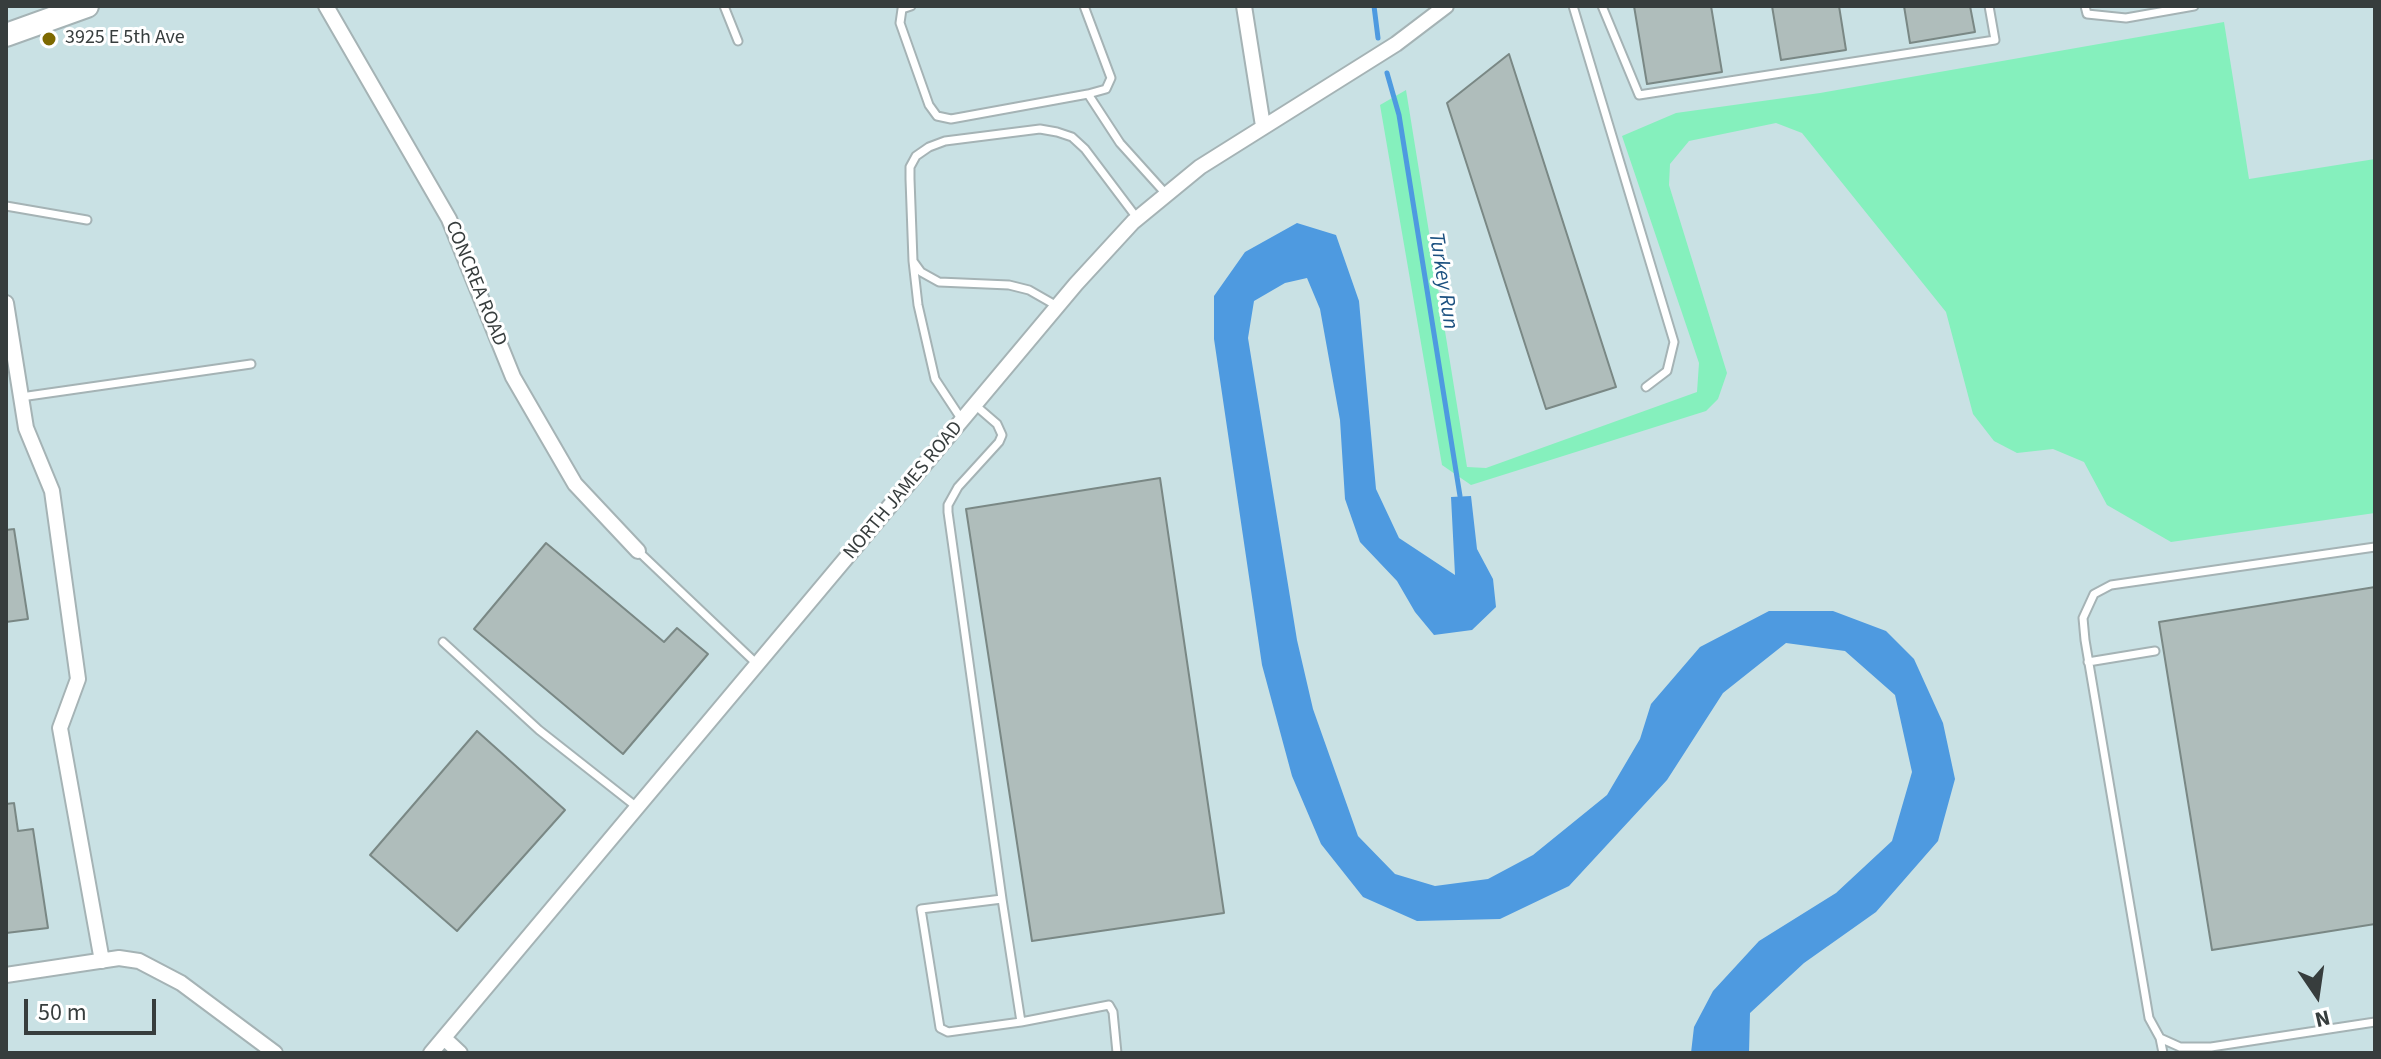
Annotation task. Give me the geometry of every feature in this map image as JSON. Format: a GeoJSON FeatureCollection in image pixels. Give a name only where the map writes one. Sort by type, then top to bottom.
{"type":"FeatureCollection","features":[{"type":"Feature","properties":{"kind":"main road"},"geometry":{"type":"LineString","coordinates":[[6,35],[62,10],[87,6]]}},
{"type":"Feature","properties":{"kind":"street","name":"CONCREA ROAD"},"geometry":{"type":"LineString","coordinates":[[326,6],[449,219],[521,390],[575,484],[638,551]]}},
{"type":"Feature","properties":{"kind":"street"},"geometry":{"type":"LineString","coordinates":[[1244,6],[1263,126]]}},
{"type":"Feature","properties":{"kind":"street","name":"NORTH JAMES ROAD"},"geometry":{"type":"LineString","coordinates":[[431,1053],[1057,307],[1137,218],[1200,167],[1396,44],[1446,6]]}},
{"type":"Feature","properties":{"kind":"street"},"geometry":{"type":"LineString","coordinates":[[6,303],[26,428],[52,491],[78,679],[60,728],[102,961]]}},
{"type":"Feature","properties":{"kind":"street"},"geometry":{"type":"LineString","coordinates":[[6,975],[119,958],[139,961],[181,983],[275,1053]]}},
{"type":"Feature","properties":{"kind":"street"},"geometry":{"type":"LineString","coordinates":[[444,1038],[460,1053]]}},
{"type":"Feature","properties":{"kind":"lane"},"geometry":{"type":"LineString","coordinates":[[724,6],[738,41]]}},
{"type":"Feature","properties":{"kind":"lane"},"geometry":{"type":"LineString","coordinates":[[911,6],[901,8],[903,35],[929,105],[937,116],[951,119],[1106,89],[1111,78],[1084,6]]}},
{"type":"Feature","properties":{"kind":"lane"},"geometry":{"type":"LineString","coordinates":[[1573,6],[1674,342],[1667,371],[1646,387]]}},
{"type":"Feature","properties":{"kind":"lane"},"geometry":{"type":"LineString","coordinates":[[1602,6],[1639,95],[1995,40],[1989,6]]}},
{"type":"Feature","properties":{"kind":"lane"},"geometry":{"type":"LineString","coordinates":[[2085,6],[2087,14],[2126,18],[2194,6]]}},
{"type":"Feature","properties":{"kind":"lane"},"geometry":{"type":"LineString","coordinates":[[1088,94],[1120,143],[1166,194]]}},
{"type":"Feature","properties":{"kind":"lane"},"geometry":{"type":"LineString","coordinates":[[962,420],[935,379],[918,305],[913,261],[910,167],[916,156],[945,141],[1040,129],[1072,137],[1085,149],[1137,218]]}},
{"type":"Feature","properties":{"kind":"lane"},"geometry":{"type":"LineString","coordinates":[[6,206],[87,220]]}},
{"type":"Feature","properties":{"kind":"lane"},"geometry":{"type":"LineString","coordinates":[[913,261],[921,272],[939,282],[1009,285],[1029,290],[1057,307]]}},
{"type":"Feature","properties":{"kind":"lane"},"geometry":{"type":"LineString","coordinates":[[21,397],[251,364]]}},
{"type":"Feature","properties":{"kind":"lane"},"geometry":{"type":"LineString","coordinates":[[975,405],[997,424],[1002,435],[958,487],[948,505],[948,512],[1021,1022]]}},
{"type":"Feature","properties":{"kind":"lane"},"geometry":{"type":"LineString","coordinates":[[2163,1053],[2160,1038],[2149,1018],[2083,618],[2094,594],[2111,585],[2375,547]]}},
{"type":"Feature","properties":{"kind":"lane"},"geometry":{"type":"LineString","coordinates":[[638,551],[758,665]]}},
{"type":"Feature","properties":{"kind":"lane"},"geometry":{"type":"LineString","coordinates":[[443,642],[539,730],[638,808]]}},
{"type":"Feature","properties":{"kind":"lane"},"geometry":{"type":"LineString","coordinates":[[2088,662],[2155,651]]}},
{"type":"Feature","properties":{"kind":"lane"},"geometry":{"type":"LineString","coordinates":[[1002,899],[921,909],[940,1028],[948,1032],[1109,1005],[1113,1012],[1117,1053]]}},
{"type":"Feature","properties":{"kind":"lane"},"geometry":{"type":"LineString","coordinates":[[2160,1038],[2180,1047],[2211,1047],[2375,1022]]}},
{"type":"Feature","properties":{"kind":"shaded area"},"geometry":{"type":"Polygon","coordinates":[[[6,6],[2375,6],[2375,1053],[6,1053],[6,6]]]}},
{"type":"Feature","properties":{"kind":"green space"},"geometry":{"type":"Polygon","coordinates":[[[2224,22],[2249,179],[2375,159],[2375,513],[2171,542],[2107,505],[2084,462],[2053,449],[2017,453],[1994,441],[1973,414],[1946,312],[1802,133],[1776,123],[1689,141],[1670,164],[1669,185],[1727,373],[1718,399],[1706,411],[1471,485],[1442,465],[1380,105],[1406,90],[1467,467],[1486,468],[1697,392],[1699,363],[1622,136],[1676,113],[1820,93],[2224,22]]]}},
{"type":"Feature","properties":{"kind":"water"},"geometry":{"type":"Polygon","coordinates":[[[1297,223],[1336,235],[1359,301],[1376,489],[1399,538],[1455,575],[1451,497],[1471,496],[1477,549],[1493,579],[1496,607],[1472,630],[1434,635],[1415,612],[1397,581],[1360,542],[1345,499],[1340,420],[1320,309],[1307,278],[1285,283],[1254,301],[1248,338],[1297,640],[1313,709],[1358,836],[1395,874],[1435,886],[1488,879],[1533,855],[1607,795],[1640,739],[1651,704],[1700,647],[1769,611],[1833,611],[1886,631],[1914,659],[1943,723],[1955,779],[1938,841],[1876,912],[1804,963],[1750,1013],[1749,1053],[1691,1053],[1694,1027],[1713,991],[1759,941],[1836,893],[1892,841],[1912,772],[1895,695],[1845,651],[1786,643],[1723,693],[1667,780],[1569,886],[1500,919],[1417,921],[1363,897],[1321,844],[1292,776],[1262,665],[1214,339],[1214,296],[1245,252],[1297,223]]]}},
{"type":"Feature","properties":{"kind":"building"},"geometry":{"type":"Polygon","coordinates":[[[1634,6],[1711,6],[1722,72],[1647,84],[1634,6]]]}},
{"type":"Feature","properties":{"kind":"building"},"geometry":{"type":"Polygon","coordinates":[[[1772,6],[1839,6],[1846,50],[1781,60],[1772,6]]]}},
{"type":"Feature","properties":{"kind":"building"},"geometry":{"type":"Polygon","coordinates":[[[1904,6],[1970,6],[1975,32],[1910,43],[1904,6]]]}},
{"type":"Feature","properties":{"kind":"building"},"geometry":{"type":"Polygon","coordinates":[[[1509,54],[1616,387],[1546,409],[1447,103],[1509,54]]]}},
{"type":"Feature","properties":{"kind":"building"},"geometry":{"type":"Polygon","coordinates":[[[1160,478],[1224,913],[1032,941],[966,509],[1160,478]]]}},
{"type":"Feature","properties":{"kind":"building"},"geometry":{"type":"Polygon","coordinates":[[[14,529],[28,619],[6,622],[6,530],[14,529]]]}},
{"type":"Feature","properties":{"kind":"building"},"geometry":{"type":"Polygon","coordinates":[[[546,543],[664,642],[677,628],[708,654],[623,754],[474,629],[546,543]]]}},
{"type":"Feature","properties":{"kind":"building"},"geometry":{"type":"Polygon","coordinates":[[[2375,587],[2375,924],[2212,950],[2159,622],[2375,587]]]}},
{"type":"Feature","properties":{"kind":"building"},"geometry":{"type":"Polygon","coordinates":[[[477,731],[565,810],[457,931],[370,855],[477,731]]]}},
{"type":"Feature","properties":{"kind":"building"},"geometry":{"type":"Polygon","coordinates":[[[14,803],[18,831],[33,829],[48,928],[6,933],[6,804],[14,803]]]}},
{"type":"Feature","properties":{"kind":"waterway","name":"Turkey Run"},"geometry":{"type":"LineString","coordinates":[[1374,6],[1378,38]]}},
{"type":"Feature","properties":{"kind":"waterway","name":"Turkey Run"},"geometry":{"type":"LineString","coordinates":[[1387,73],[1399,115],[1460,496]]}},
{"type":"Feature","properties":{"kind":"place","name":"3925 E 5th Ave"},"geometry":{"type":"Point","coordinates":[49,39]}}]}
